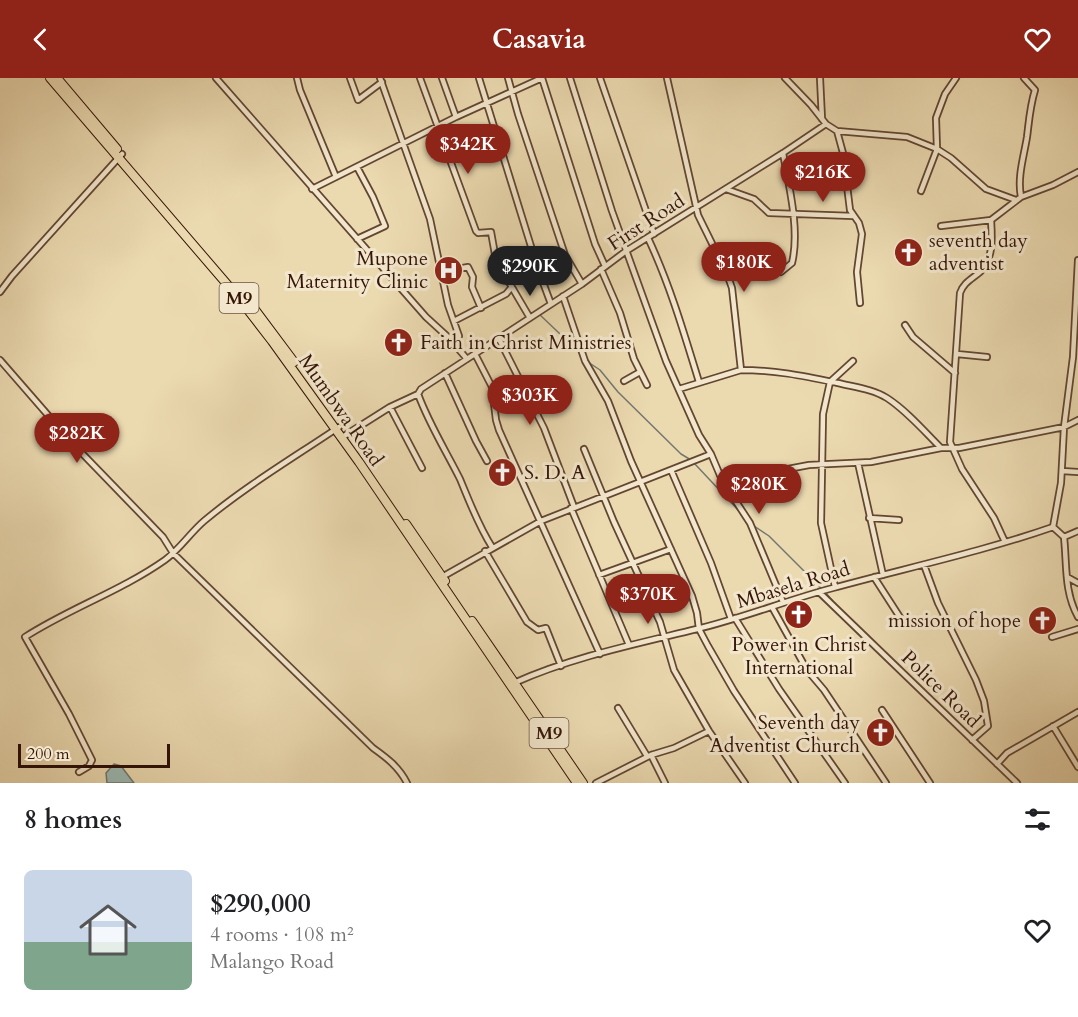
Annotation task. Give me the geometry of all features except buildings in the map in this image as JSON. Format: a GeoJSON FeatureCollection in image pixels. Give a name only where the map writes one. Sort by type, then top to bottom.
{"type":"FeatureCollection","features":[{"type":"Feature","properties":{"kind":"main road","name":"Mumbwa Road"},"geometry":{"type":"LineString","coordinates":[[50,78],[120,156]]}},
{"type":"Feature","properties":{"kind":"main road","name":"Mumbwa Road"},"geometry":{"type":"LineString","coordinates":[[57,78],[242,302],[337,428],[512,684],[583,783]]}},
{"type":"Feature","properties":{"kind":"main road","name":"Mumbwa Road"},"geometry":{"type":"LineString","coordinates":[[343,437],[442,577],[577,783]]}},
{"type":"Feature","properties":{"kind":"street"},"geometry":{"type":"LineString","coordinates":[[216,78],[426,317],[467,359]]}},
{"type":"Feature","properties":{"kind":"street"},"geometry":{"type":"LineString","coordinates":[[297,78],[336,177]]}},
{"type":"Feature","properties":{"kind":"street"},"geometry":{"type":"LineString","coordinates":[[350,78],[358,100],[381,80],[432,227],[446,296],[459,336],[454,344]]}},
{"type":"Feature","properties":{"kind":"street"},"geometry":{"type":"LineString","coordinates":[[420,78],[476,231],[478,233],[491,232],[496,260],[530,318]]}},
{"type":"Feature","properties":{"kind":"street"},"geometry":{"type":"LineString","coordinates":[[442,78],[456,117]]}},
{"type":"Feature","properties":{"kind":"street"},"geometry":{"type":"LineString","coordinates":[[479,78],[535,260],[551,304]]}},
{"type":"Feature","properties":{"kind":"street"},"geometry":{"type":"LineString","coordinates":[[508,78],[565,255],[582,284]]}},
{"type":"Feature","properties":{"kind":"street"},"geometry":{"type":"LineString","coordinates":[[312,189],[456,117],[542,78],[634,359],[647,385]]}},
{"type":"Feature","properties":{"kind":"street"},"geometry":{"type":"LineString","coordinates":[[570,78],[609,202],[666,361],[704,444],[750,523],[783,602]]}},
{"type":"Feature","properties":{"kind":"street"},"geometry":{"type":"LineString","coordinates":[[600,78],[654,234]]}},
{"type":"Feature","properties":{"kind":"street"},"geometry":{"type":"LineString","coordinates":[[667,78],[700,221],[732,288],[741,370]]}},
{"type":"Feature","properties":{"kind":"street"},"geometry":{"type":"LineString","coordinates":[[785,78],[826,124],[837,131],[871,135],[902,135],[937,149],[979,184],[1019,199]]}},
{"type":"Feature","properties":{"kind":"street"},"geometry":{"type":"LineString","coordinates":[[820,78],[822,119]]}},
{"type":"Feature","properties":{"kind":"street"},"geometry":{"type":"LineString","coordinates":[[921,190],[937,149],[936,118],[945,94],[956,78]]}},
{"type":"Feature","properties":{"kind":"street"},"geometry":{"type":"LineString","coordinates":[[1019,199],[1029,110],[1035,90],[1024,78]]}},
{"type":"Feature","properties":{"kind":"street","name":"First Road"},"geometry":{"type":"LineString","coordinates":[[343,437],[390,407],[418,394],[421,389],[582,284],[626,251],[826,124]]}},
{"type":"Feature","properties":{"kind":"street"},"geometry":{"type":"LineString","coordinates":[[837,131],[843,153],[848,203],[862,234],[857,272],[860,303]]}},
{"type":"Feature","properties":{"kind":"street"},"geometry":{"type":"LineString","coordinates":[[781,272],[789,267],[793,259],[792,212],[783,153]]}},
{"type":"Feature","properties":{"kind":"street"},"geometry":{"type":"LineString","coordinates":[[0,292],[120,156]]}},
{"type":"Feature","properties":{"kind":"street"},"geometry":{"type":"LineString","coordinates":[[357,167],[385,226],[357,239]]}},
{"type":"Feature","properties":{"kind":"street"},"geometry":{"type":"LineString","coordinates":[[941,226],[991,220],[1019,199],[1078,172]]}},
{"type":"Feature","properties":{"kind":"street"},"geometry":{"type":"LineString","coordinates":[[726,189],[754,199],[769,213],[792,212],[853,216]]}},
{"type":"Feature","properties":{"kind":"street"},"geometry":{"type":"LineString","coordinates":[[991,220],[991,248],[986,264],[964,284],[960,292],[950,436],[951,448],[994,518],[1005,542]]}},
{"type":"Feature","properties":{"kind":"street"},"geometry":{"type":"LineString","coordinates":[[648,238],[668,283],[699,382]]}},
{"type":"Feature","properties":{"kind":"street"},"geometry":{"type":"LineString","coordinates":[[1078,260],[1073,357],[1064,427],[1059,501],[1053,527],[1064,537],[1069,595],[1078,617]]}},
{"type":"Feature","properties":{"kind":"street"},"geometry":{"type":"LineString","coordinates":[[457,269],[468,267],[473,277],[472,287],[481,308]]}},
{"type":"Feature","properties":{"kind":"street"},"geometry":{"type":"LineString","coordinates":[[454,321],[506,294],[511,288]]}},
{"type":"Feature","properties":{"kind":"street"},"geometry":{"type":"LineString","coordinates":[[563,296],[585,361],[608,401],[640,481],[696,606],[699,628],[734,691],[795,783]]}},
{"type":"Feature","properties":{"kind":"street"},"geometry":{"type":"LineString","coordinates":[[905,325],[913,337],[956,374]]}},
{"type":"Feature","properties":{"kind":"street"},"geometry":{"type":"LineString","coordinates":[[499,339],[544,428],[572,508],[629,645]]}},
{"type":"Feature","properties":{"kind":"street"},"geometry":{"type":"LineString","coordinates":[[475,354],[492,387],[499,430],[600,654]]}},
{"type":"Feature","properties":{"kind":"street"},"geometry":{"type":"LineString","coordinates":[[957,354],[987,357]]}},
{"type":"Feature","properties":{"kind":"street"},"geometry":{"type":"LineString","coordinates":[[0,360],[74,445],[163,537],[173,553],[373,748],[397,767],[407,783]]}},
{"type":"Feature","properties":{"kind":"street"},"geometry":{"type":"LineString","coordinates":[[835,587],[821,523],[823,414],[830,382],[853,361]]}},
{"type":"Feature","properties":{"kind":"street"},"geometry":{"type":"LineString","coordinates":[[679,389],[741,370],[774,371],[813,377],[865,389],[885,397],[941,448]]}},
{"type":"Feature","properties":{"kind":"street"},"geometry":{"type":"LineString","coordinates":[[624,381],[640,372]]}},
{"type":"Feature","properties":{"kind":"street"},"geometry":{"type":"LineString","coordinates":[[445,373],[476,441],[488,461]]}},
{"type":"Feature","properties":{"kind":"street"},"geometry":{"type":"LineString","coordinates":[[418,394],[425,414],[460,480],[479,526],[492,547]]}},
{"type":"Feature","properties":{"kind":"street"},"geometry":{"type":"LineString","coordinates":[[390,407],[422,468]]}},
{"type":"Feature","properties":{"kind":"street"},"geometry":{"type":"LineString","coordinates":[[724,481],[794,468],[823,464],[858,464],[951,448],[1064,427],[1078,420]]}},
{"type":"Feature","properties":{"kind":"street"},"geometry":{"type":"LineString","coordinates":[[79,772],[89,766],[92,760],[69,714],[25,637],[52,620],[120,586],[173,553],[202,522],[252,484],[337,428]]}},
{"type":"Feature","properties":{"kind":"street"},"geometry":{"type":"LineString","coordinates":[[584,449],[602,496],[660,622],[674,670],[709,731],[745,783]]}},
{"type":"Feature","properties":{"kind":"street"},"geometry":{"type":"LineString","coordinates":[[442,577],[541,521],[711,454]]}},
{"type":"Feature","properties":{"kind":"street"},"geometry":{"type":"LineString","coordinates":[[858,464],[883,575]]}},
{"type":"Feature","properties":{"kind":"street"},"geometry":{"type":"LineString","coordinates":[[671,470],[733,619],[779,690],[845,783]]}},
{"type":"Feature","properties":{"kind":"street"},"geometry":{"type":"LineString","coordinates":[[1062,471],[1078,472]]}},
{"type":"Feature","properties":{"kind":"street"},"geometry":{"type":"LineString","coordinates":[[869,518],[899,520]]}},
{"type":"Feature","properties":{"kind":"street","name":"Mbasela Road"},"geometry":{"type":"LineString","coordinates":[[512,684],[629,645],[733,619],[835,587],[924,565],[1053,527]]}},
{"type":"Feature","properties":{"kind":"street"},"geometry":{"type":"LineString","coordinates":[[1064,537],[1078,531]]}},
{"type":"Feature","properties":{"kind":"street"},"geometry":{"type":"LineString","coordinates":[[599,575],[671,549]]}},
{"type":"Feature","properties":{"kind":"street"},"geometry":{"type":"LineString","coordinates":[[485,551],[527,621],[538,630],[546,628],[561,666]]}},
{"type":"Feature","properties":{"kind":"street"},"geometry":{"type":"LineString","coordinates":[[924,565],[931,587],[984,701],[988,726],[972,740]]}},
{"type":"Feature","properties":{"kind":"street"},"geometry":{"type":"LineString","coordinates":[[874,577],[903,622]]}},
{"type":"Feature","properties":{"kind":"street"},"geometry":{"type":"LineString","coordinates":[[1067,577],[1078,583]]}},
{"type":"Feature","properties":{"kind":"street","name":"Police Road"},"geometry":{"type":"LineString","coordinates":[[819,592],[1017,783]]}},
{"type":"Feature","properties":{"kind":"street"},"geometry":{"type":"LineString","coordinates":[[772,607],[807,670],[824,690],[886,783]]}},
{"type":"Feature","properties":{"kind":"street"},"geometry":{"type":"LineString","coordinates":[[1052,637],[1078,629]]}},
{"type":"Feature","properties":{"kind":"street"},"geometry":{"type":"LineString","coordinates":[[618,708],[665,783]]}},
{"type":"Feature","properties":{"kind":"street"},"geometry":{"type":"LineString","coordinates":[[882,710],[930,783]]}},
{"type":"Feature","properties":{"kind":"street"},"geometry":{"type":"LineString","coordinates":[[997,764],[1007,753],[1078,712]]}},
{"type":"Feature","properties":{"kind":"street"},"geometry":{"type":"LineString","coordinates":[[1053,726],[1078,767]]}},
{"type":"Feature","properties":{"kind":"street"},"geometry":{"type":"LineString","coordinates":[[596,783],[649,756],[678,746],[709,731]]}},
{"type":"Feature","properties":{"kind":"water"},"geometry":{"type":"Polygon","coordinates":[[[114,764],[121,766],[134,783],[107,783],[106,773],[114,764]]]}},
{"type":"Feature","properties":{"kind":"waterway"},"geometry":{"type":"LineString","coordinates":[[539,314],[579,352]]}},
{"type":"Feature","properties":{"kind":"waterway"},"geometry":{"type":"LineString","coordinates":[[588,362],[600,370],[618,392],[681,454],[691,460]]}},
{"type":"Feature","properties":{"kind":"waterway"},"geometry":{"type":"LineString","coordinates":[[694,463],[740,512]]}},
{"type":"Feature","properties":{"kind":"waterway"},"geometry":{"type":"LineString","coordinates":[[754,526],[769,536],[822,589]]}},
{"type":"Feature","properties":{"kind":"waterway"},"geometry":{"type":"LineString","coordinates":[[826,593],[837,606]]}},
{"type":"Feature","properties":{"kind":"place","name":"seventh day adventist"},"geometry":{"type":"Point","coordinates":[908,252]}},
{"type":"Feature","properties":{"kind":"place","name":"Mupone Maternity Clinic"},"geometry":{"type":"Point","coordinates":[449,270]}},
{"type":"Feature","properties":{"kind":"place","name":"Faith in Christ Ministries"},"geometry":{"type":"Point","coordinates":[399,342]}},
{"type":"Feature","properties":{"kind":"place","name":"S. D. A"},"geometry":{"type":"Point","coordinates":[503,472]}},
{"type":"Feature","properties":{"kind":"place","name":"Power in Christ International"},"geometry":{"type":"Point","coordinates":[799,614]}},
{"type":"Feature","properties":{"kind":"place","name":"mission of hope"},"geometry":{"type":"Point","coordinates":[1042,620]}},
{"type":"Feature","properties":{"kind":"place","name":"Seventh day Adventist Church"},"geometry":{"type":"Point","coordinates":[881,733]}}]}
